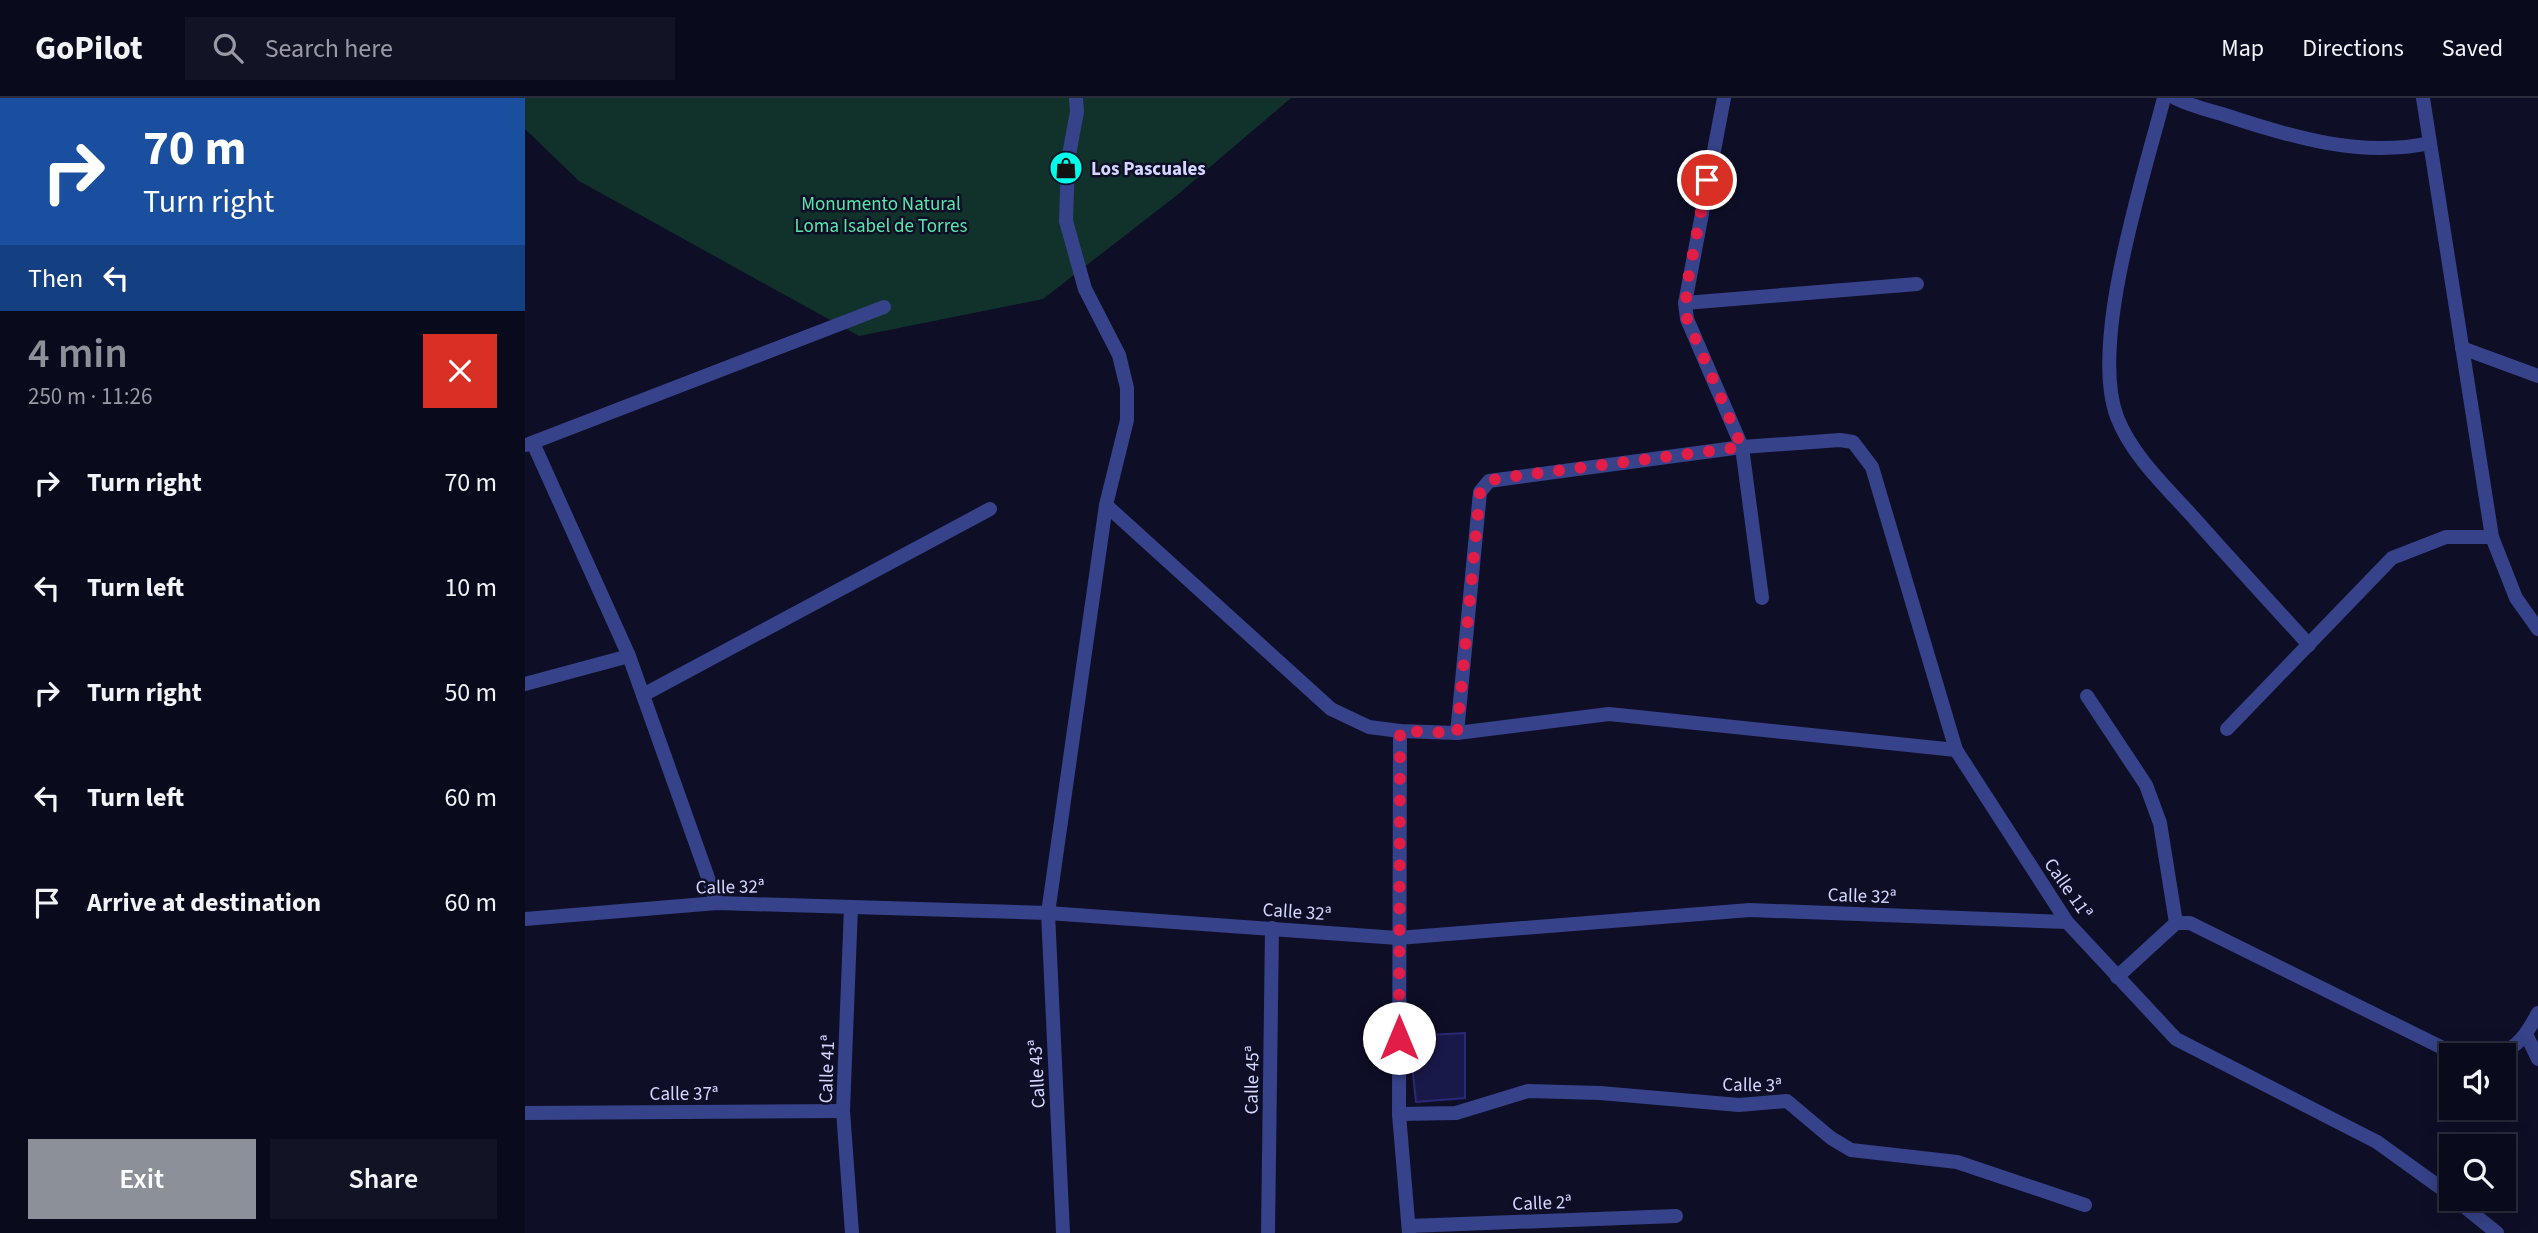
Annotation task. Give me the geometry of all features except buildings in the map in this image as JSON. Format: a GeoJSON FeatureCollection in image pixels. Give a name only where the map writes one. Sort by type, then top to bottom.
{"type":"FeatureCollection","features":[{"type":"Feature","properties":{"kind":"street","name":"Calle 43ª"},"geometry":{"type":"LineString","coordinates":[[1063,1233],[1048,913],[1106,505],[1128,421],[1127,388],[1119,355],[1086,289],[1066,221],[1068,160],[1077,112],[1076,98]]}},
{"type":"Feature","properties":{"kind":"street"},"geometry":{"type":"LineString","coordinates":[[1724,98],[1685,303],[1687,319],[1742,447],[1762,598]]}},
{"type":"Feature","properties":{"kind":"street"},"geometry":{"type":"LineString","coordinates":[[2164,98],[2115,293],[2110,344],[2111,386],[2117,416],[2133,447],[2159,480],[2309,645]]}},
{"type":"Feature","properties":{"kind":"street"},"geometry":{"type":"LineString","coordinates":[[2175,98],[2255,127],[2335,144],[2395,149],[2430,143]]}},
{"type":"Feature","properties":{"kind":"street"},"geometry":{"type":"LineString","coordinates":[[2423,98],[2492,537],[2516,598],[2538,629]]}},
{"type":"Feature","properties":{"kind":"street"},"geometry":{"type":"LineString","coordinates":[[1685,303],[1917,284]]}},
{"type":"Feature","properties":{"kind":"street"},"geometry":{"type":"LineString","coordinates":[[717,903],[629,656],[529,444],[884,307]]}},
{"type":"Feature","properties":{"kind":"street"},"geometry":{"type":"LineString","coordinates":[[2462,348],[2538,376]]}},
{"type":"Feature","properties":{"kind":"street","name":"Calle 11ª"},"geometry":{"type":"LineString","coordinates":[[1742,447],[1840,440],[1853,442],[1872,467],[1956,750],[2067,922],[2117,977],[2176,1039],[2378,1142],[2439,1187]]}},
{"type":"Feature","properties":{"kind":"street"},"geometry":{"type":"LineString","coordinates":[[1457,733],[1480,492],[1489,481],[1742,447]]}},
{"type":"Feature","properties":{"kind":"street"},"geometry":{"type":"LineString","coordinates":[[1106,505],[1331,709],[1369,727],[1457,733],[1609,714],[1956,750]]}},
{"type":"Feature","properties":{"kind":"street"},"geometry":{"type":"LineString","coordinates":[[643,695],[989,509]]}},
{"type":"Feature","properties":{"kind":"street"},"geometry":{"type":"LineString","coordinates":[[2227,729],[2392,558],[2445,537],[2492,537]]}},
{"type":"Feature","properties":{"kind":"street"},"geometry":{"type":"LineString","coordinates":[[525,684],[629,656]]}},
{"type":"Feature","properties":{"kind":"street"},"geometry":{"type":"LineString","coordinates":[[2087,696],[2147,785],[2160,823],[2176,923]]}},
{"type":"Feature","properties":{"kind":"street"},"geometry":{"type":"LineString","coordinates":[[1400,731],[1399,1114],[1409,1230]]}},
{"type":"Feature","properties":{"kind":"street","name":"Calle 32ª"},"geometry":{"type":"LineString","coordinates":[[525,919],[717,903],[1048,913],[1398,938],[1750,910],[2067,922]]}},
{"type":"Feature","properties":{"kind":"street","name":"Calle 41ª"},"geometry":{"type":"LineString","coordinates":[[851,907],[843,1111],[852,1233]]}},
{"type":"Feature","properties":{"kind":"street"},"geometry":{"type":"LineString","coordinates":[[2117,977],[2176,923],[2190,923],[2439,1046]]}},
{"type":"Feature","properties":{"kind":"street","name":"Calle 45ª"},"geometry":{"type":"LineString","coordinates":[[1268,1233],[1272,928]]}},
{"type":"Feature","properties":{"kind":"street"},"geometry":{"type":"LineString","coordinates":[[2516,1045],[2526,1034],[2538,1013]]}},
{"type":"Feature","properties":{"kind":"street"},"geometry":{"type":"LineString","coordinates":[[2526,1034],[2538,1059]]}},
{"type":"Feature","properties":{"kind":"street","name":"Calle 3ª"},"geometry":{"type":"LineString","coordinates":[[1399,1114],[1455,1113],[1528,1091],[1600,1093],[1739,1105],[1787,1101],[1831,1138],[1851,1150],[1958,1162],[2085,1205]]}},
{"type":"Feature","properties":{"kind":"street","name":"Calle 37ª"},"geometry":{"type":"LineString","coordinates":[[525,1114],[843,1111]]}},
{"type":"Feature","properties":{"kind":"street","name":"Calle 11ª"},"geometry":{"type":"LineString","coordinates":[[2470,1211],[2497,1233]]}},
{"type":"Feature","properties":{"kind":"street","name":"Calle 2ª"},"geometry":{"type":"LineString","coordinates":[[1409,1230],[1676,1216]]}},
{"type":"Feature","properties":{"kind":"green space","name":"Monumento Natural Loma Isabel de Torres"},"geometry":{"type":"Polygon","coordinates":[[[525,98],[1291,98],[1176,196],[1043,299],[859,336],[579,181],[525,129],[525,98]]]}},
{"type":"Feature","properties":{"kind":"place","name":"Los Pascuales"},"geometry":{"type":"Point","coordinates":[1066,168]}},
{"type":"Feature","properties":{"kind":"route"},"geometry":{"type":"LineString","coordinates":[[1399,1038],[1400,731],[1457,733],[1480,492],[1489,481],[1501,478],[1742,447],[1687,319],[1686,290],[1707,180]]}}]}
